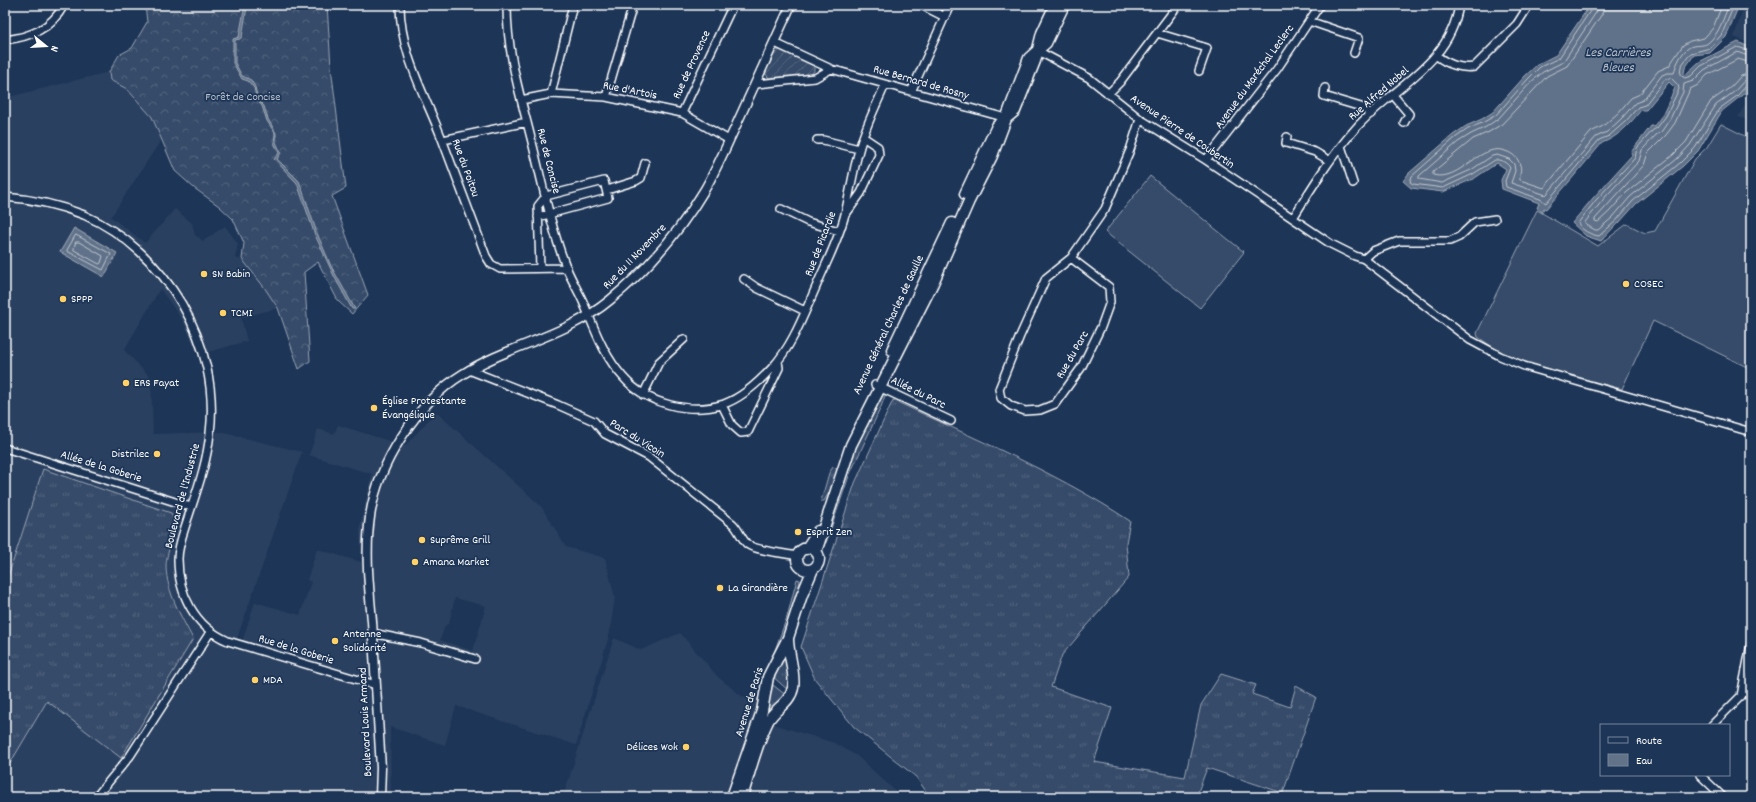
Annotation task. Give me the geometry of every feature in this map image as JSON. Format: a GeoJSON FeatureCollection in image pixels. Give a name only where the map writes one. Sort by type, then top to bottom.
{"type":"FeatureCollection","features":[{"type":"Feature","properties":{"kind":"main road","name":"Avenue Général Charles de Gaulle"},"geometry":{"type":"LineString","coordinates":[[1038,51],[1042,33],[1055,5]]}},
{"type":"Feature","properties":{"kind":"main road","name":"Avenue Général Charles de Gaulle"},"geometry":{"type":"LineString","coordinates":[[811,550],[848,444],[878,386],[993,133],[997,126],[1006,118],[1029,58],[1046,43],[1064,5]]}},
{"type":"Feature","properties":{"kind":"main road","name":"Avenue Général Charles de Gaulle"},"geometry":{"type":"LineString","coordinates":[[798,556],[803,550],[811,550]]}},
{"type":"Feature","properties":{"kind":"main road","name":"Avenue Général Charles de Gaulle"},"geometry":{"type":"LineString","coordinates":[[811,550],[819,561],[813,569]]}},
{"type":"Feature","properties":{"kind":"main road"},"geometry":{"type":"LineString","coordinates":[[798,556],[798,562],[801,567],[807,570],[813,569]]}},
{"type":"Feature","properties":{"kind":"main road","name":"Avenue de Paris"},"geometry":{"type":"LineString","coordinates":[[801,567],[802,595]]}},
{"type":"Feature","properties":{"kind":"main road","name":"Avenue de Paris"},"geometry":{"type":"LineString","coordinates":[[732,797],[760,719],[768,677],[788,638],[802,595],[813,569]]}},
{"type":"Feature","properties":{"kind":"main road","name":"Avenue de Paris"},"geometry":{"type":"LineString","coordinates":[[742,797],[768,722],[788,700],[793,689],[793,676],[788,652],[788,638]]}},
{"type":"Feature","properties":{"kind":"street"},"geometry":{"type":"LineString","coordinates":[[5,40],[24,38],[43,29],[60,13],[64,5]]}},
{"type":"Feature","properties":{"kind":"street","name":"Rue du Poitou"},"geometry":{"type":"LineString","coordinates":[[400,5],[404,42],[420,86],[443,140],[486,256],[491,264],[500,269],[567,268]]}},
{"type":"Feature","properties":{"kind":"street","name":"Rue de Concise"},"geometry":{"type":"LineString","coordinates":[[507,5],[507,27],[512,64],[546,196],[567,268],[589,316]]}},
{"type":"Feature","properties":{"kind":"street"},"geometry":{"type":"LineString","coordinates":[[551,94],[573,5]]}},
{"type":"Feature","properties":{"kind":"street"},"geometry":{"type":"LineString","coordinates":[[606,97],[633,5]]}},
{"type":"Feature","properties":{"kind":"street","name":"Rue de Provence"},"geometry":{"type":"LineString","coordinates":[[682,113],[733,5]]}},
{"type":"Feature","properties":{"kind":"street","name":"Rue du 11 Novembre"},"geometry":{"type":"LineString","coordinates":[[469,370],[589,316],[611,300],[668,242],[706,188],[756,84],[791,5]]}},
{"type":"Feature","properties":{"kind":"street"},"geometry":{"type":"LineString","coordinates":[[920,5],[944,17]]}},
{"type":"Feature","properties":{"kind":"street"},"geometry":{"type":"LineString","coordinates":[[911,92],[950,5]]}},
{"type":"Feature","properties":{"kind":"street"},"geometry":{"type":"LineString","coordinates":[[1108,94],[1120,82],[1178,5]]}},
{"type":"Feature","properties":{"kind":"street","name":"Avenue du Maréchal Leclerc"},"geometry":{"type":"LineString","coordinates":[[1206,160],[1268,79],[1320,5]]}},
{"type":"Feature","properties":{"kind":"street","name":"Rue Alfred Nobel"},"geometry":{"type":"LineString","coordinates":[[1293,218],[1314,183],[1356,128],[1419,74],[1437,56],[1448,40],[1459,5]]}},
{"type":"Feature","properties":{"kind":"street"},"geometry":{"type":"LineString","coordinates":[[1437,56],[1446,62],[1467,68],[1474,67],[1518,24],[1529,5]]}},
{"type":"Feature","properties":{"kind":"street"},"geometry":{"type":"LineString","coordinates":[[1309,21],[1359,38],[1354,53]]}},
{"type":"Feature","properties":{"kind":"street"},"geometry":{"type":"LineString","coordinates":[[1157,33],[1207,48],[1199,71]]}},
{"type":"Feature","properties":{"kind":"street","name":"Rue Bernard de Rosny"},"geometry":{"type":"LineString","coordinates":[[775,43],[831,69],[1006,118]]}},
{"type":"Feature","properties":{"kind":"street","name":"Avenue Pierre de Coubertin"},"geometry":{"type":"LineString","coordinates":[[1038,51],[1075,70],[1140,119],[1206,160],[1342,250],[1354,256],[1364,258],[1470,340],[1500,356],[1524,366],[1751,432]]}},
{"type":"Feature","properties":{"kind":"street"},"geometry":{"type":"LineString","coordinates":[[756,84],[815,78],[831,69]]}},
{"type":"Feature","properties":{"kind":"street","name":"Rue de Picardie"},"geometry":{"type":"LineString","coordinates":[[589,316],[610,361],[624,379],[643,396],[662,403],[685,407],[703,407],[722,404],[732,400],[746,391],[778,361],[793,337],[806,310],[836,241],[844,216],[859,149],[885,85]]}},
{"type":"Feature","properties":{"kind":"street"},"geometry":{"type":"LineString","coordinates":[[1325,88],[1324,96],[1361,107],[1371,114]]}},
{"type":"Feature","properties":{"kind":"street","name":"Rue d'Artois"},"geometry":{"type":"LineString","coordinates":[[521,100],[551,94],[606,97],[682,113],[729,140]]}},
{"type":"Feature","properties":{"kind":"street"},"geometry":{"type":"LineString","coordinates":[[1393,95],[1409,114],[1404,123]]}},
{"type":"Feature","properties":{"kind":"street","name":"Rue du Parc"},"geometry":{"type":"LineString","coordinates":[[1070,258],[1109,287],[1110,302],[1101,327],[1081,368],[1055,404],[1040,410],[1025,411],[1011,406],[1001,398],[999,389],[1020,336],[1046,278],[1070,258],[1105,209],[1130,150],[1132,137],[1140,119]]}},
{"type":"Feature","properties":{"kind":"street"},"geometry":{"type":"LineString","coordinates":[[443,140],[527,122]]}},
{"type":"Feature","properties":{"kind":"street"},"geometry":{"type":"LineString","coordinates":[[844,216],[861,193],[879,155],[878,147],[863,137]]}},
{"type":"Feature","properties":{"kind":"street"},"geometry":{"type":"LineString","coordinates":[[1287,137],[1286,143],[1315,152],[1330,161]]}},
{"type":"Feature","properties":{"kind":"street"},"geometry":{"type":"LineString","coordinates":[[817,140],[823,140],[859,149]]}},
{"type":"Feature","properties":{"kind":"street"},"geometry":{"type":"LineString","coordinates":[[1341,146],[1353,183]]}},
{"type":"Feature","properties":{"kind":"street"},"geometry":{"type":"LineString","coordinates":[[607,190],[641,178],[645,163]]}},
{"type":"Feature","properties":{"kind":"street"},"geometry":{"type":"LineString","coordinates":[[538,217],[608,198],[604,181],[546,196],[538,206],[538,217],[540,268]]}},
{"type":"Feature","properties":{"kind":"street","name":"Boulevard de l'Industrie"},"geometry":{"type":"LineString","coordinates":[[5,197],[57,206],[85,216],[108,228],[131,244],[150,262],[180,302],[194,327],[201,346],[208,375],[211,425],[203,472],[178,552],[180,584],[195,614],[211,631]]}},
{"type":"Feature","properties":{"kind":"street"},"geometry":{"type":"LineString","coordinates":[[781,208],[808,222],[839,231]]}},
{"type":"Feature","properties":{"kind":"street"},"geometry":{"type":"LineString","coordinates":[[1364,258],[1373,251],[1399,242],[1450,241],[1459,237],[1475,222],[1495,219]]}},
{"type":"Feature","properties":{"kind":"street"},"geometry":{"type":"LineString","coordinates":[[744,279],[757,288],[806,310]]}},
{"type":"Feature","properties":{"kind":"street"},"geometry":{"type":"LineString","coordinates":[[643,396],[659,362],[684,339]]}},
{"type":"Feature","properties":{"kind":"street","name":"Rue de Picardie"},"geometry":{"type":"LineString","coordinates":[[722,404],[732,425],[737,431],[742,433],[748,432],[779,368],[778,361]]}},
{"type":"Feature","properties":{"kind":"street","name":"Parc du Vicoin"},"geometry":{"type":"LineString","coordinates":[[469,370],[594,421],[605,434],[649,457],[733,524],[741,533],[743,540],[750,547],[798,556]]}},
{"type":"Feature","properties":{"kind":"street","name":"Boulevard Louis Armand"},"geometry":{"type":"LineString","coordinates":[[380,797],[381,768],[368,555],[370,516],[378,486],[396,446],[413,420],[449,385],[469,370]]}},
{"type":"Feature","properties":{"kind":"street","name":"Allée du Parc"},"geometry":{"type":"LineString","coordinates":[[878,386],[951,421]]}},
{"type":"Feature","properties":{"kind":"street","name":"Allée de la Goberie"},"geometry":{"type":"LineString","coordinates":[[5,448],[191,507]]}},
{"type":"Feature","properties":{"kind":"street"},"geometry":{"type":"LineString","coordinates":[[96,797],[134,750],[211,631]]}},
{"type":"Feature","properties":{"kind":"street","name":"Rue de la Goberie"},"geometry":{"type":"LineString","coordinates":[[211,631],[228,641],[376,685]]}},
{"type":"Feature","properties":{"kind":"street"},"geometry":{"type":"LineString","coordinates":[[372,633],[421,643],[475,659]]}},
{"type":"Feature","properties":{"kind":"street"},"geometry":{"type":"LineString","coordinates":[[1741,696],[1751,644]]}},
{"type":"Feature","properties":{"kind":"street"},"geometry":{"type":"LineString","coordinates":[[1713,724],[1751,686]]}},
{"type":"Feature","properties":{"kind":"street"},"geometry":{"type":"LineString","coordinates":[[1701,776],[1724,797]]}},
{"type":"Feature","properties":{"kind":"shaded area"},"geometry":{"type":"Polygon","coordinates":[[[1744,5],[1751,5],[1751,44],[1734,37],[1744,5]]]}},
{"type":"Feature","properties":{"kind":"shaded area"},"geometry":{"type":"Polygon","coordinates":[[[109,72],[110,80],[127,89],[152,117],[161,140],[111,217],[145,243],[175,209],[192,223],[195,235],[203,241],[225,226],[238,244],[235,258],[242,260],[264,287],[278,308],[241,318],[247,341],[198,355],[183,321],[160,289],[124,350],[151,378],[153,434],[220,432],[302,452],[234,647],[240,648],[255,602],[300,615],[311,582],[307,580],[317,549],[361,562],[360,526],[372,474],[309,455],[318,429],[334,434],[338,425],[405,446],[436,412],[541,506],[566,547],[605,558],[615,597],[609,636],[576,745],[456,706],[445,745],[390,727],[391,797],[5,797],[5,772],[47,701],[193,639],[171,596],[166,566],[175,523],[43,469],[5,585],[5,98],[109,72]],[[455,598],[449,623],[445,626],[440,640],[473,651],[486,606],[455,598]]]}},
{"type":"Feature","properties":{"kind":"shaded area"},"geometry":{"type":"Polygon","coordinates":[[[1751,95],[1751,121],[1738,117],[1751,95]]]}},
{"type":"Feature","properties":{"kind":"shaded area"},"geometry":{"type":"Polygon","coordinates":[[[680,633],[718,677],[743,697],[756,692],[776,725],[834,743],[857,756],[902,797],[563,797],[614,638],[641,650],[680,633]]]}},
{"type":"Feature","properties":{"kind":"green space","name":"Forêt de Concise"},"geometry":{"type":"Polygon","coordinates":[[[145,5],[327,5],[331,67],[346,188],[332,196],[368,295],[352,314],[338,301],[318,262],[304,272],[310,361],[299,369],[278,308],[242,259],[244,243],[233,219],[175,171],[152,117],[127,89],[110,80],[109,72],[119,55],[132,48],[147,22],[145,5]]]}},
{"type":"Feature","properties":{"kind":"green space"},"geometry":{"type":"Polygon","coordinates":[[[776,50],[780,50],[814,66],[814,71],[811,75],[771,79],[765,73],[776,50]]]}},
{"type":"Feature","properties":{"kind":"green space","name":"COSEC"},"geometry":{"type":"Polygon","coordinates":[[[1721,124],[1751,139],[1751,369],[1653,321],[1622,389],[1527,364],[1501,353],[1478,337],[1477,333],[1537,210],[1598,246],[1627,224],[1645,233],[1655,231],[1695,159],[1707,147],[1721,124]]]}},
{"type":"Feature","properties":{"kind":"green space"},"geometry":{"type":"Polygon","coordinates":[[[1150,176],[1244,252],[1200,308],[1105,232],[1150,176]]]}},
{"type":"Feature","properties":{"kind":"green space"},"geometry":{"type":"Polygon","coordinates":[[[883,393],[886,393],[881,407],[849,476],[826,543],[821,541],[849,456],[883,393]]]}},
{"type":"Feature","properties":{"kind":"green space"},"geometry":{"type":"Polygon","coordinates":[[[893,400],[1044,471],[1102,503],[1130,521],[1126,543],[1129,577],[1062,655],[1051,687],[1112,708],[1094,762],[1185,777],[1201,705],[1221,674],[1256,685],[1252,694],[1290,707],[1296,686],[1316,697],[1283,793],[1207,768],[1196,797],[930,797],[916,777],[854,727],[815,679],[801,647],[855,483],[893,400]]]}},
{"type":"Feature","properties":{"kind":"green space"},"geometry":{"type":"Polygon","coordinates":[[[833,467],[838,469],[830,491],[824,501],[821,501],[829,473],[833,467]]]}},
{"type":"Feature","properties":{"kind":"green space"},"geometry":{"type":"Polygon","coordinates":[[[43,469],[171,513],[174,527],[166,567],[167,577],[175,604],[193,639],[121,758],[47,701],[5,772],[5,586],[43,469]]]}},
{"type":"Feature","properties":{"kind":"green space"},"geometry":{"type":"Polygon","coordinates":[[[797,579],[800,580],[795,604],[783,639],[767,672],[787,617],[797,579]]]}},
{"type":"Feature","properties":{"kind":"green space"},"geometry":{"type":"Polygon","coordinates":[[[784,649],[791,675],[789,691],[771,675],[784,649]]]}},
{"type":"Feature","properties":{"kind":"green space"},"geometry":{"type":"Polygon","coordinates":[[[769,682],[787,696],[761,722],[769,682]]]}},
{"type":"Feature","properties":{"kind":"water"},"geometry":{"type":"Polygon","coordinates":[[[245,5],[247,5],[247,7],[242,37],[235,40],[235,63],[242,76],[251,80],[255,87],[258,100],[264,106],[268,119],[276,133],[276,142],[281,153],[277,159],[299,181],[317,233],[331,266],[355,309],[352,309],[334,276],[315,235],[297,183],[274,159],[279,153],[274,143],[275,133],[267,121],[262,106],[257,101],[254,88],[248,81],[242,79],[233,63],[233,39],[239,37],[245,5]]]}},
{"type":"Feature","properties":{"kind":"water","name":"Les Carrières Bleues"},"geometry":{"type":"Polygon","coordinates":[[[1590,5],[1739,5],[1726,37],[1710,53],[1694,55],[1685,68],[1684,73],[1685,75],[1699,62],[1738,42],[1751,48],[1750,87],[1722,111],[1698,151],[1683,166],[1636,204],[1601,241],[1586,236],[1572,223],[1632,155],[1631,152],[1651,126],[1654,126],[1663,114],[1675,88],[1669,82],[1646,110],[1641,110],[1624,129],[1602,143],[1542,212],[1537,208],[1539,203],[1502,189],[1501,180],[1506,169],[1497,163],[1475,178],[1443,192],[1411,188],[1403,181],[1409,173],[1453,135],[1466,126],[1493,112],[1525,76],[1538,64],[1556,55],[1590,5]]]}},
{"type":"Feature","properties":{"kind":"water"},"geometry":{"type":"Polygon","coordinates":[[[74,228],[117,253],[104,277],[60,252],[74,228]]]}},
{"type":"Feature","properties":{"kind":"place","name":"SN Babin"},"geometry":{"type":"Point","coordinates":[204,274]}},
{"type":"Feature","properties":{"kind":"place","name":"COSEC"},"geometry":{"type":"Point","coordinates":[1626,284]}},
{"type":"Feature","properties":{"kind":"place","name":"SPPP"},"geometry":{"type":"Point","coordinates":[63,299]}},
{"type":"Feature","properties":{"kind":"place","name":"TCMI"},"geometry":{"type":"Point","coordinates":[223,313]}},
{"type":"Feature","properties":{"kind":"place","name":"ERS Fayat"},"geometry":{"type":"Point","coordinates":[126,383]}},
{"type":"Feature","properties":{"kind":"place","name":"Église Protestante Évangélique"},"geometry":{"type":"Point","coordinates":[374,408]}},
{"type":"Feature","properties":{"kind":"place","name":"Distrilec"},"geometry":{"type":"Point","coordinates":[157,454]}},
{"type":"Feature","properties":{"kind":"place","name":"Esprit Zen"},"geometry":{"type":"Point","coordinates":[798,532]}},
{"type":"Feature","properties":{"kind":"place","name":"Suprême Grill"},"geometry":{"type":"Point","coordinates":[422,540]}},
{"type":"Feature","properties":{"kind":"place","name":"Amana Market"},"geometry":{"type":"Point","coordinates":[415,562]}},
{"type":"Feature","properties":{"kind":"place","name":"La Girandière"},"geometry":{"type":"Point","coordinates":[720,588]}},
{"type":"Feature","properties":{"kind":"place","name":"Antenne Solidarité"},"geometry":{"type":"Point","coordinates":[335,641]}},
{"type":"Feature","properties":{"kind":"place","name":"MDA"},"geometry":{"type":"Point","coordinates":[255,680]}},
{"type":"Feature","properties":{"kind":"place","name":"Délices Wok"},"geometry":{"type":"Point","coordinates":[686,747]}}]}
